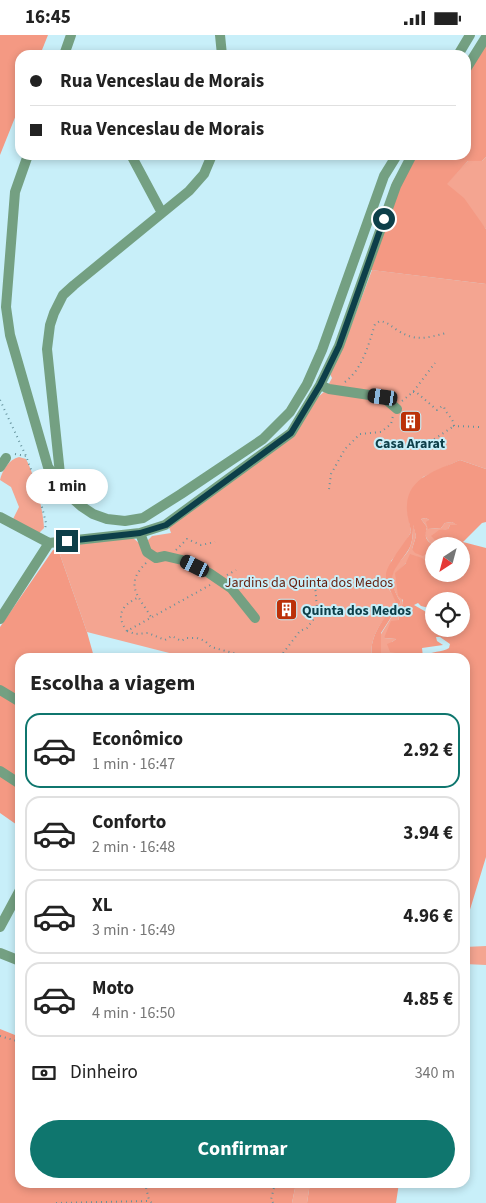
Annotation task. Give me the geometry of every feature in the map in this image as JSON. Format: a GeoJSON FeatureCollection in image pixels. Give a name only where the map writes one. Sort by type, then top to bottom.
{"type":"FeatureCollection","features":[{"type":"Feature","properties":{"kind":"street"},"geometry":{"type":"LineString","coordinates":[[66,50],[72,35]]}},
{"type":"Feature","properties":{"kind":"street"},"geometry":{"type":"LineString","coordinates":[[220,35],[222,50]]}},
{"type":"Feature","properties":{"kind":"street"},"geometry":{"type":"LineString","coordinates":[[461,50],[470,35]]}},
{"type":"Feature","properties":{"kind":"street"},"geometry":{"type":"LineString","coordinates":[[471,61],[486,37]]}},
{"type":"Feature","properties":{"kind":"street"},"geometry":{"type":"LineString","coordinates":[[26,160],[15,192],[6,307],[10,335],[48,467],[81,507],[107,519],[125,521],[143,517],[181,494],[263,439],[290,412],[307,383],[322,350],[384,176],[394,160]]}},
{"type":"Feature","properties":{"kind":"street"},"geometry":{"type":"LineString","coordinates":[[135,160],[162,213]]}},
{"type":"Feature","properties":{"kind":"street"},"geometry":{"type":"LineString","coordinates":[[67,489],[60,474],[52,408],[47,349],[50,325],[64,295],[189,191],[204,174],[210,160]]}},
{"type":"Feature","properties":{"kind":"street"},"geometry":{"type":"LineString","coordinates":[[0,517],[46,541],[140,533],[166,525],[291,433],[320,385],[339,346],[396,186],[409,160]]}},
{"type":"Feature","properties":{"kind":"street"},"geometry":{"type":"LineString","coordinates":[[320,385],[336,390],[383,397],[396,408]]}},
{"type":"Feature","properties":{"kind":"street"},"geometry":{"type":"LineString","coordinates":[[140,533],[147,552],[156,558],[165,557],[182,560],[209,573],[231,588],[256,618]]}},
{"type":"Feature","properties":{"kind":"street"},"geometry":{"type":"LineString","coordinates":[[0,619],[46,541]]}},
{"type":"Feature","properties":{"kind":"street"},"geometry":{"type":"LineString","coordinates":[[0,691],[15,699]]}},
{"type":"Feature","properties":{"kind":"street"},"geometry":{"type":"LineString","coordinates":[[0,771],[15,781]]}},
{"type":"Feature","properties":{"kind":"street"},"geometry":{"type":"LineString","coordinates":[[0,927],[15,899]]}},
{"type":"Feature","properties":{"kind":"street"},"geometry":{"type":"LineString","coordinates":[[0,953],[15,959]]}},
{"type":"Feature","properties":{"kind":"path"},"geometry":{"type":"LineString","coordinates":[[336,390],[353,376],[360,366],[375,324],[380,321],[385,322],[406,336],[422,339],[446,333]]}},
{"type":"Feature","properties":{"kind":"path"},"geometry":{"type":"LineString","coordinates":[[329,489],[331,474],[345,449],[360,434],[381,432],[391,424],[396,408],[413,392],[435,363]]}},
{"type":"Feature","properties":{"kind":"path"},"geometry":{"type":"LineString","coordinates":[[413,392],[416,392],[437,410],[442,406],[444,407],[445,412],[452,418],[454,426]]}},
{"type":"Feature","properties":{"kind":"path"},"geometry":{"type":"LineString","coordinates":[[0,400],[26,456],[36,483],[46,523],[46,541]]}},
{"type":"Feature","properties":{"kind":"path"},"geometry":{"type":"LineString","coordinates":[[430,442],[454,426],[481,427]]}},
{"type":"Feature","properties":{"kind":"path"},"geometry":{"type":"LineString","coordinates":[[165,557],[181,546],[183,541],[187,539],[201,545],[215,542]]}},
{"type":"Feature","properties":{"kind":"path"},"geometry":{"type":"LineString","coordinates":[[150,563],[146,563],[136,574],[134,587],[151,618]]}},
{"type":"Feature","properties":{"kind":"path"},"geometry":{"type":"LineString","coordinates":[[127,631],[236,571]]}},
{"type":"Feature","properties":{"kind":"path"},"geometry":{"type":"LineString","coordinates":[[283,653],[300,631],[307,628],[313,619],[317,609],[314,585]]}},
{"type":"Feature","properties":{"kind":"path"},"geometry":{"type":"LineString","coordinates":[[139,596],[126,605],[122,612],[120,618],[127,631],[135,634],[148,633],[165,639],[172,637],[181,641],[187,638],[197,638],[206,641],[211,647],[233,653]]}},
{"type":"Feature","properties":{"kind":"path"},"geometry":{"type":"LineString","coordinates":[[0,1035],[15,1040]]}},
{"type":"Feature","properties":{"kind":"path"},"geometry":{"type":"LineString","coordinates":[[56,1203],[151,1202],[147,1188]]}},
{"type":"Feature","properties":{"kind":"path"},"geometry":{"type":"LineString","coordinates":[[273,1203],[271,1200],[274,1188]]}},
{"type":"Feature","properties":{"kind":"green space"},"geometry":{"type":"Polygon","coordinates":[[[486,157],[486,229],[446,184],[468,161],[482,161],[486,157]]]}},
{"type":"Feature","properties":{"kind":"green space","name":"Jardins da Quinta dos Medos"},"geometry":{"type":"Polygon","coordinates":[[[372,270],[486,284],[486,469],[460,460],[423,477],[407,507],[411,532],[402,548],[391,561],[389,589],[397,602],[375,634],[372,653],[169,653],[87,632],[58,549],[63,546],[133,538],[139,543],[146,542],[152,536],[171,533],[169,527],[293,437],[317,398],[325,391],[332,378],[330,374],[342,350],[372,270]]]}},
{"type":"Feature","properties":{"kind":"green space"},"geometry":{"type":"Polygon","coordinates":[[[19,457],[26,459],[38,493],[44,528],[39,533],[12,521],[19,507],[11,487],[0,480],[6,466],[12,460],[19,457]]]}},
{"type":"Feature","properties":{"kind":"green space"},"geometry":{"type":"Polygon","coordinates":[[[426,518],[429,520],[428,529],[441,528],[445,523],[452,522],[458,525],[450,525],[448,529],[443,530],[442,537],[426,537],[427,527],[421,519],[426,518]]]}},
{"type":"Feature","properties":{"kind":"green space"},"geometry":{"type":"Polygon","coordinates":[[[412,519],[416,536],[412,549],[425,550],[425,565],[406,563],[396,573],[403,603],[398,612],[399,621],[384,638],[396,639],[392,642],[395,652],[399,653],[381,653],[381,634],[401,602],[393,587],[394,569],[407,553],[413,536],[412,519]]]}},
{"type":"Feature","properties":{"kind":"green space"},"geometry":{"type":"Polygon","coordinates":[[[486,946],[486,965],[470,964],[470,947],[486,946]]]}},
{"type":"Feature","properties":{"kind":"green space"},"geometry":{"type":"Polygon","coordinates":[[[295,1188],[309,1188],[307,1203],[292,1203],[295,1188]]]}},
{"type":"Feature","properties":{"kind":"shaded area"},"geometry":{"type":"Polygon","coordinates":[[[0,35],[48,35],[42,50],[15,50],[15,118],[0,155],[0,35]]]}},
{"type":"Feature","properties":{"kind":"shaded area"},"geometry":{"type":"Polygon","coordinates":[[[486,35],[486,157],[482,161],[468,161],[447,184],[464,198],[486,229],[486,284],[363,269],[393,181],[406,160],[471,160],[471,55],[486,35]]]}},
{"type":"Feature","properties":{"kind":"shaded area"},"geometry":{"type":"Polygon","coordinates":[[[460,460],[486,469],[486,522],[482,523],[468,537],[432,537],[439,530],[448,529],[450,525],[457,525],[452,522],[445,523],[441,528],[428,529],[426,522],[429,520],[426,518],[421,519],[427,527],[425,555],[423,556],[415,553],[412,549],[416,536],[413,525],[410,546],[393,573],[395,591],[401,602],[381,633],[381,653],[372,653],[375,634],[396,602],[386,576],[389,566],[411,532],[407,512],[409,495],[418,481],[460,460]]]}},
{"type":"Feature","properties":{"kind":"shaded area"},"geometry":{"type":"Polygon","coordinates":[[[470,544],[486,548],[486,857],[470,910],[470,653],[430,653],[449,648],[450,644],[440,637],[470,637],[470,592],[425,592],[425,607],[418,603],[414,605],[425,611],[425,637],[436,637],[437,641],[443,645],[422,648],[423,653],[396,653],[390,652],[387,644],[396,639],[384,638],[391,621],[399,620],[398,612],[403,603],[403,600],[398,596],[395,573],[406,563],[410,554],[425,561],[425,583],[470,583],[470,544]]]}},
{"type":"Feature","properties":{"kind":"shaded area"},"geometry":{"type":"Polygon","coordinates":[[[58,549],[93,653],[15,653],[15,824],[0,813],[0,627],[53,550],[58,549]]]}},
{"type":"Feature","properties":{"kind":"shaded area"},"geometry":{"type":"Polygon","coordinates":[[[0,1029],[15,1035],[15,1188],[295,1188],[292,1203],[0,1203],[0,1029]]]}},
{"type":"Feature","properties":{"kind":"shaded area"},"geometry":{"type":"Polygon","coordinates":[[[309,1188],[398,1188],[396,1203],[307,1203],[309,1188]]]}},
{"type":"Feature","properties":{"kind":"place","name":"Casa Ararat"},"geometry":{"type":"Point","coordinates":[410,421]}},
{"type":"Feature","properties":{"kind":"place","name":"Quinta dos Medos"},"geometry":{"type":"Point","coordinates":[286,610]}},
{"type":"Feature","properties":{"kind":"route"},"geometry":{"type":"LineString","coordinates":[[67,541],[140,533],[166,525],[291,433],[320,385],[339,346],[384,219]]}}]}
